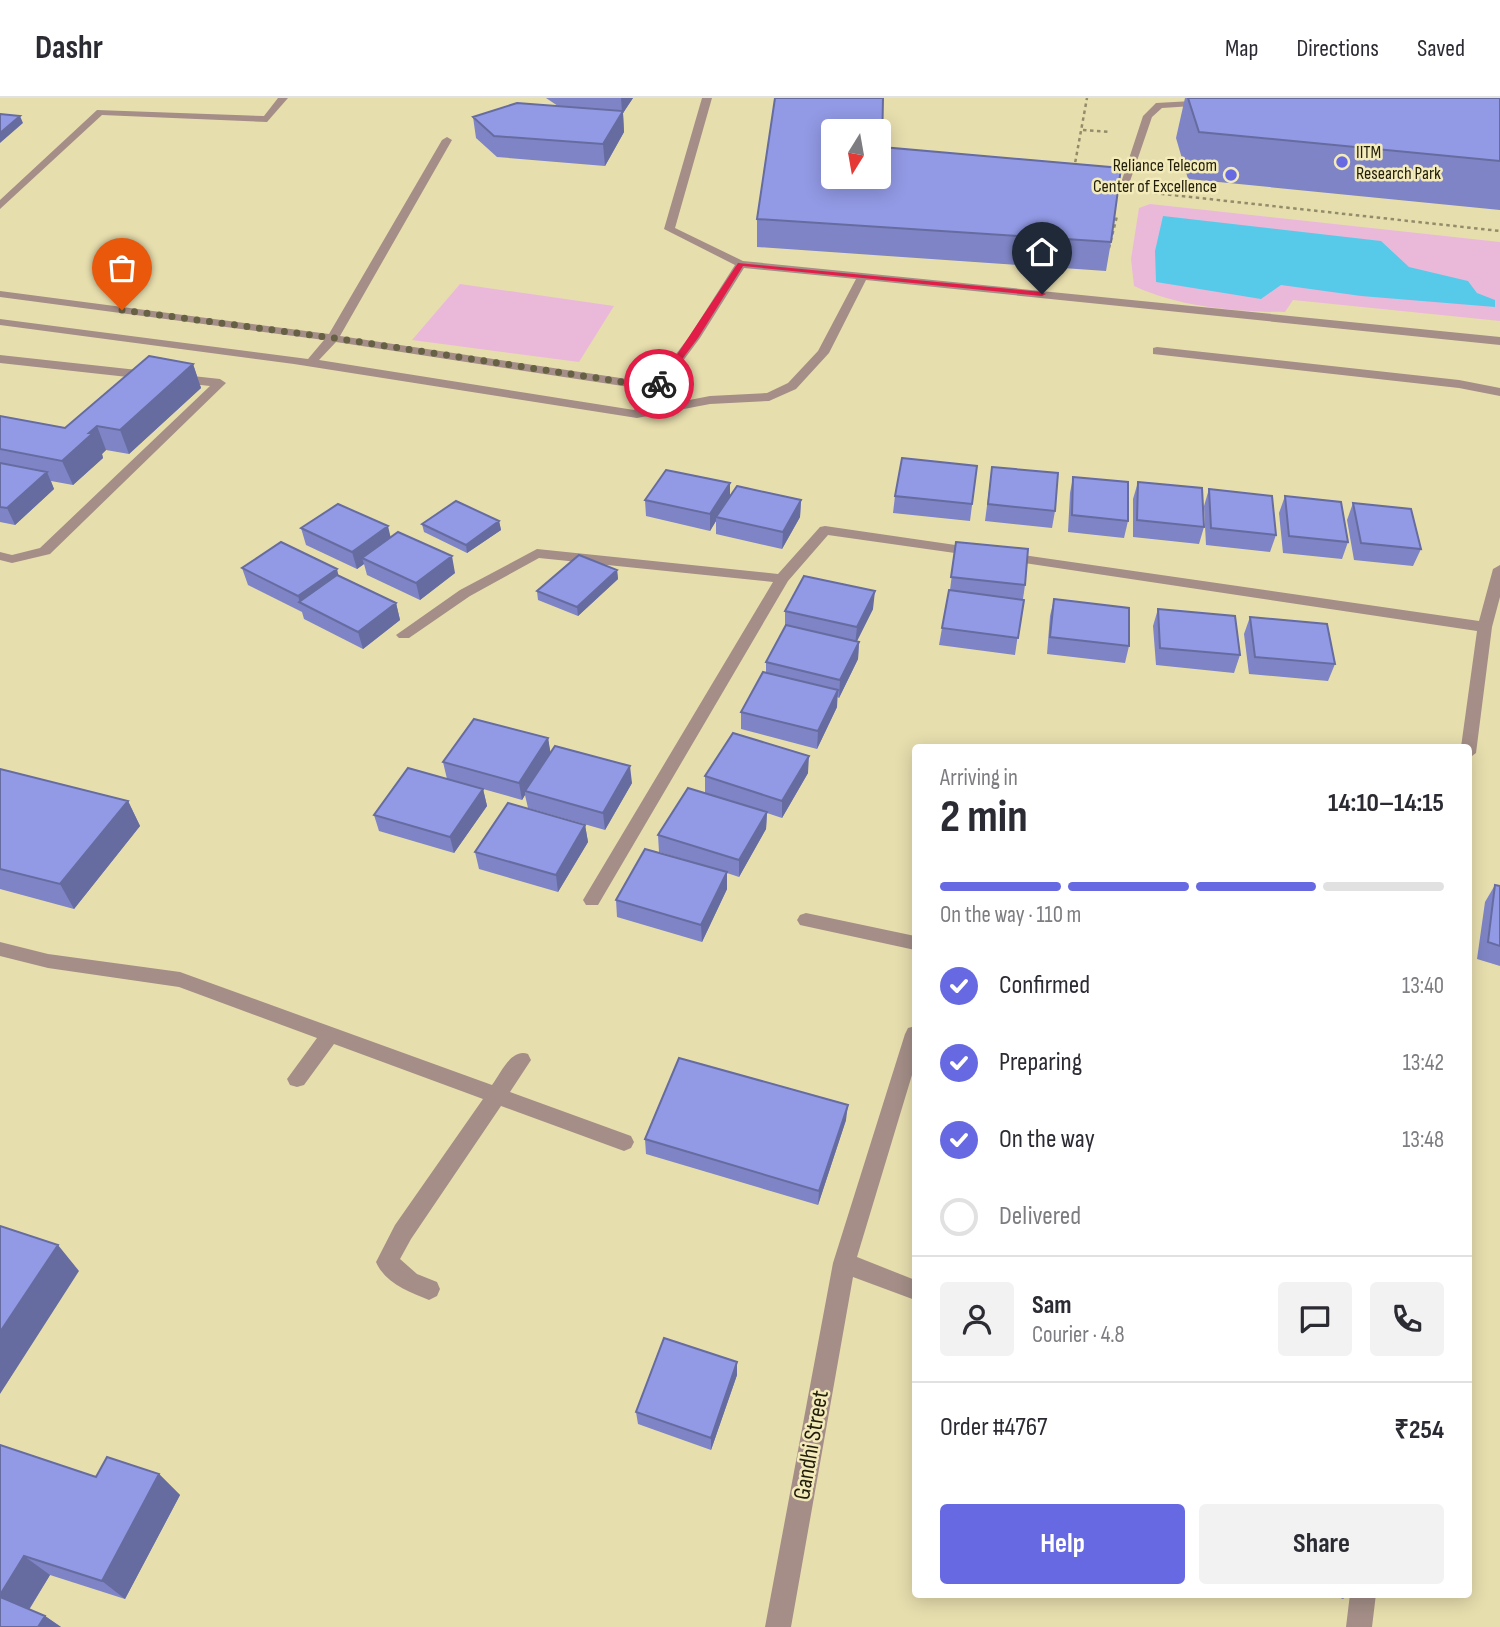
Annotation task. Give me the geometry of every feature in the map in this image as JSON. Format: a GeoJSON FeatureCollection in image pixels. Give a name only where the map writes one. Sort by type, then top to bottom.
{"type":"FeatureCollection","features":[{"type":"Feature","properties":{"kind":"street"},"geometry":{"type":"LineString","coordinates":[[0,206],[100,112],[267,119],[283,98]]}},
{"type":"Feature","properties":{"kind":"street"},"geometry":{"type":"LineString","coordinates":[[708,98],[669,229],[741,264],[1500,341]]}},
{"type":"Feature","properties":{"kind":"street"},"geometry":{"type":"LineString","coordinates":[[1122,190],[1148,116],[1153,111],[1169,104],[1221,102]]}},
{"type":"Feature","properties":{"kind":"street"},"geometry":{"type":"LineString","coordinates":[[310,363],[334,338],[447,140]]}},
{"type":"Feature","properties":{"kind":"street"},"geometry":{"type":"LineString","coordinates":[[637,414],[694,338],[741,264]]}},
{"type":"Feature","properties":{"kind":"street"},"geometry":{"type":"LineString","coordinates":[[0,322],[310,363],[637,414],[710,400],[769,397],[792,386],[823,353],[863,276]]}},
{"type":"Feature","properties":{"kind":"street"},"geometry":{"type":"LineString","coordinates":[[0,294],[334,338],[656,387]]}},
{"type":"Feature","properties":{"kind":"street"},"geometry":{"type":"LineString","coordinates":[[1157,351],[1459,384],[1500,392]]}},
{"type":"Feature","properties":{"kind":"street"},"geometry":{"type":"LineString","coordinates":[[0,359],[220,383],[45,551],[12,559],[0,556]]}},
{"type":"Feature","properties":{"kind":"street"},"geometry":{"type":"LineString","coordinates":[[592,900],[782,579],[825,530],[1485,627]]}},
{"type":"Feature","properties":{"kind":"street"},"geometry":{"type":"LineString","coordinates":[[404,635],[466,593],[537,553],[782,579]]}},
{"type":"Feature","properties":{"kind":"street"},"geometry":{"type":"LineString","coordinates":[[1469,744],[1485,627],[1500,569]]}},
{"type":"Feature","properties":{"kind":"street"},"geometry":{"type":"LineString","coordinates":[[806,920],[912,942]]}},
{"type":"Feature","properties":{"kind":"street"},"geometry":{"type":"LineString","coordinates":[[0,949],[48,961],[180,980],[624,1142]]}},
{"type":"Feature","properties":{"kind":"street"},"geometry":{"type":"LineString","coordinates":[[297,1079],[330,1035]]}},
{"type":"Feature","properties":{"kind":"street","name":"Gandhi Street"},"geometry":{"type":"LineString","coordinates":[[778,1627],[844,1263],[912,1044]]}},
{"type":"Feature","properties":{"kind":"street"},"geometry":{"type":"LineString","coordinates":[[429,1289],[409,1281],[387,1262],[403,1232],[521,1060]]}},
{"type":"Feature","properties":{"kind":"street"},"geometry":{"type":"LineString","coordinates":[[844,1263],[912,1289]]}},
{"type":"Feature","properties":{"kind":"street"},"geometry":{"type":"LineString","coordinates":[[1359,1627],[1363,1598]]}},
{"type":"Feature","properties":{"kind":"path"},"geometry":{"type":"LineString","coordinates":[[1072,177],[1087,98]]}},
{"type":"Feature","properties":{"kind":"path"},"geometry":{"type":"LineString","coordinates":[[1094,299],[1114,234],[1122,190],[1500,231]]}},
{"type":"Feature","properties":{"kind":"shaded area"},"geometry":{"type":"Polygon","coordinates":[[[1150,204],[1500,242],[1500,321],[1293,300],[1285,312],[1247,311],[1208,307],[1151,293],[1134,286],[1131,259],[1139,208],[1150,204]]]}},
{"type":"Feature","properties":{"kind":"shaded area"},"geometry":{"type":"Polygon","coordinates":[[[460,284],[614,306],[579,362],[412,340],[460,284]]]}},
{"type":"Feature","properties":{"kind":"water"},"geometry":{"type":"Polygon","coordinates":[[[1163,216],[1381,241],[1409,267],[1468,281],[1477,293],[1495,300],[1495,307],[1361,296],[1281,285],[1261,299],[1156,282],[1155,251],[1163,216]]]}},
{"type":"Feature","properties":{"kind":"building"},"geometry":{"type":"Polygon","coordinates":[[[775,98],[883,98],[883,119],[821,119],[821,189],[891,189],[891,148],[1121,168],[1111,242],[757,219],[775,98]]]}},
{"type":"Feature","properties":{"kind":"building"},"geometry":{"type":"Polygon","coordinates":[[[1188,98],[1500,98],[1500,161],[1199,132],[1188,98]]]}},
{"type":"Feature","properties":{"kind":"building"},"geometry":{"type":"Polygon","coordinates":[[[517,103],[623,111],[603,144],[494,136],[473,117],[517,103]]]}},
{"type":"Feature","properties":{"kind":"building"},"geometry":{"type":"Polygon","coordinates":[[[0,114],[20,116],[0,133],[0,114]]]}},
{"type":"Feature","properties":{"kind":"building"},"geometry":{"type":"Polygon","coordinates":[[[149,356],[193,364],[120,430],[97,426],[89,433],[93,433],[62,461],[0,449],[0,416],[65,428],[149,356]]]}},
{"type":"Feature","properties":{"kind":"building"},"geometry":{"type":"Polygon","coordinates":[[[902,458],[977,466],[972,504],[895,496],[902,458]]]}},
{"type":"Feature","properties":{"kind":"building"},"geometry":{"type":"Polygon","coordinates":[[[0,463],[47,472],[7,508],[0,507],[0,463]]]}},
{"type":"Feature","properties":{"kind":"building"},"geometry":{"type":"Polygon","coordinates":[[[992,467],[1058,473],[1055,511],[988,504],[992,467]]]}},
{"type":"Feature","properties":{"kind":"building"},"geometry":{"type":"Polygon","coordinates":[[[666,470],[730,483],[710,514],[645,500],[666,470]]]}},
{"type":"Feature","properties":{"kind":"building"},"geometry":{"type":"Polygon","coordinates":[[[1073,477],[1128,482],[1128,521],[1072,515],[1073,477]]]}},
{"type":"Feature","properties":{"kind":"building"},"geometry":{"type":"Polygon","coordinates":[[[1138,482],[1202,488],[1204,527],[1137,520],[1138,482]]]}},
{"type":"Feature","properties":{"kind":"building"},"geometry":{"type":"Polygon","coordinates":[[[737,486],[801,500],[783,532],[716,517],[737,486]]]}},
{"type":"Feature","properties":{"kind":"building"},"geometry":{"type":"Polygon","coordinates":[[[1209,489],[1272,496],[1276,535],[1211,528],[1209,489]]]}},
{"type":"Feature","properties":{"kind":"building"},"geometry":{"type":"Polygon","coordinates":[[[1285,496],[1341,502],[1348,542],[1289,536],[1285,496]]]}},
{"type":"Feature","properties":{"kind":"building"},"geometry":{"type":"Polygon","coordinates":[[[456,501],[499,521],[466,545],[422,524],[456,501]]]}},
{"type":"Feature","properties":{"kind":"building"},"geometry":{"type":"Polygon","coordinates":[[[1353,503],[1411,509],[1421,549],[1361,543],[1353,503]]]}},
{"type":"Feature","properties":{"kind":"building"},"geometry":{"type":"Polygon","coordinates":[[[338,504],[388,526],[352,552],[301,528],[338,504]]]}},
{"type":"Feature","properties":{"kind":"building"},"geometry":{"type":"Polygon","coordinates":[[[398,532],[452,556],[416,583],[362,558],[398,532]]]}},
{"type":"Feature","properties":{"kind":"building"},"geometry":{"type":"Polygon","coordinates":[[[281,542],[337,569],[298,596],[242,568],[281,542]]]}},
{"type":"Feature","properties":{"kind":"building"},"geometry":{"type":"Polygon","coordinates":[[[956,542],[1028,549],[1025,585],[951,577],[956,542]]]}},
{"type":"Feature","properties":{"kind":"building"},"geometry":{"type":"Polygon","coordinates":[[[579,555],[617,570],[577,607],[537,591],[579,555]]]}},
{"type":"Feature","properties":{"kind":"building"},"geometry":{"type":"Polygon","coordinates":[[[337,575],[396,603],[358,632],[299,602],[337,575]]]}},
{"type":"Feature","properties":{"kind":"building"},"geometry":{"type":"Polygon","coordinates":[[[804,576],[875,591],[857,627],[785,611],[804,576]]]}},
{"type":"Feature","properties":{"kind":"building"},"geometry":{"type":"Polygon","coordinates":[[[949,590],[1024,600],[1018,638],[942,628],[949,590]]]}},
{"type":"Feature","properties":{"kind":"building"},"geometry":{"type":"Polygon","coordinates":[[[1054,599],[1129,608],[1129,646],[1050,637],[1054,599]]]}},
{"type":"Feature","properties":{"kind":"building"},"geometry":{"type":"Polygon","coordinates":[[[1158,609],[1235,616],[1240,655],[1160,648],[1158,609]]]}},
{"type":"Feature","properties":{"kind":"building"},"geometry":{"type":"Polygon","coordinates":[[[1250,617],[1327,624],[1335,664],[1255,657],[1250,617]]]}},
{"type":"Feature","properties":{"kind":"building"},"geometry":{"type":"Polygon","coordinates":[[[786,625],[859,642],[840,680],[766,662],[786,625]]]}},
{"type":"Feature","properties":{"kind":"building"},"geometry":{"type":"Polygon","coordinates":[[[763,672],[838,690],[818,731],[741,712],[763,672]]]}},
{"type":"Feature","properties":{"kind":"building"},"geometry":{"type":"Polygon","coordinates":[[[474,719],[548,738],[519,783],[443,762],[474,719]]]}},
{"type":"Feature","properties":{"kind":"building"},"geometry":{"type":"Polygon","coordinates":[[[733,733],[809,756],[782,801],[705,776],[733,733]]]}},
{"type":"Feature","properties":{"kind":"building"},"geometry":{"type":"Polygon","coordinates":[[[555,746],[630,766],[603,813],[525,791],[555,746]]]}},
{"type":"Feature","properties":{"kind":"building"},"geometry":{"type":"Polygon","coordinates":[[[408,768],[483,789],[450,837],[374,815],[408,768]]]}},
{"type":"Feature","properties":{"kind":"building"},"geometry":{"type":"Polygon","coordinates":[[[0,769],[128,801],[60,884],[0,869],[0,769]]]}},
{"type":"Feature","properties":{"kind":"building"},"geometry":{"type":"Polygon","coordinates":[[[688,788],[767,812],[739,860],[658,835],[688,788]]]}},
{"type":"Feature","properties":{"kind":"building"},"geometry":{"type":"Polygon","coordinates":[[[508,803],[585,825],[556,875],[475,852],[508,803]]]}},
{"type":"Feature","properties":{"kind":"building"},"geometry":{"type":"Polygon","coordinates":[[[645,849],[727,872],[701,925],[616,900],[645,849]]]}},
{"type":"Feature","properties":{"kind":"building"},"geometry":{"type":"Polygon","coordinates":[[[1495,885],[1500,886],[1500,946],[1488,942],[1495,885]]]}},
{"type":"Feature","properties":{"kind":"building"},"geometry":{"type":"Polygon","coordinates":[[[679,1058],[848,1105],[819,1191],[645,1139],[679,1058]]]}},
{"type":"Feature","properties":{"kind":"building"},"geometry":{"type":"Polygon","coordinates":[[[0,1226],[58,1245],[0,1332],[0,1226]]]}},
{"type":"Feature","properties":{"kind":"building"},"geometry":{"type":"Polygon","coordinates":[[[664,1338],[737,1362],[711,1438],[636,1412],[664,1338]]]}},
{"type":"Feature","properties":{"kind":"building"},"geometry":{"type":"Polygon","coordinates":[[[0,1445],[96,1477],[107,1457],[159,1474],[102,1581],[24,1556],[0,1595],[0,1445]]]}},
{"type":"Feature","properties":{"kind":"building"},"geometry":{"type":"Polygon","coordinates":[[[0,1597],[45,1616],[38,1627],[0,1627],[0,1597]]]}},
{"type":"Feature","properties":{"kind":"way so far"},"geometry":{"type":"LineString","coordinates":[[122,310],[334,338],[656,387],[659,384]]}},
{"type":"Feature","properties":{"kind":"place","name":"IITM Research Park"},"geometry":{"type":"Point","coordinates":[1342,162]}},
{"type":"Feature","properties":{"kind":"place","name":"Reliance Telecom Center of Excellence"},"geometry":{"type":"Point","coordinates":[1231,175]}},
{"type":"Feature","properties":{"kind":"route"},"geometry":{"type":"LineString","coordinates":[[659,384],[694,338],[741,264],[1042,294]]}}]}
